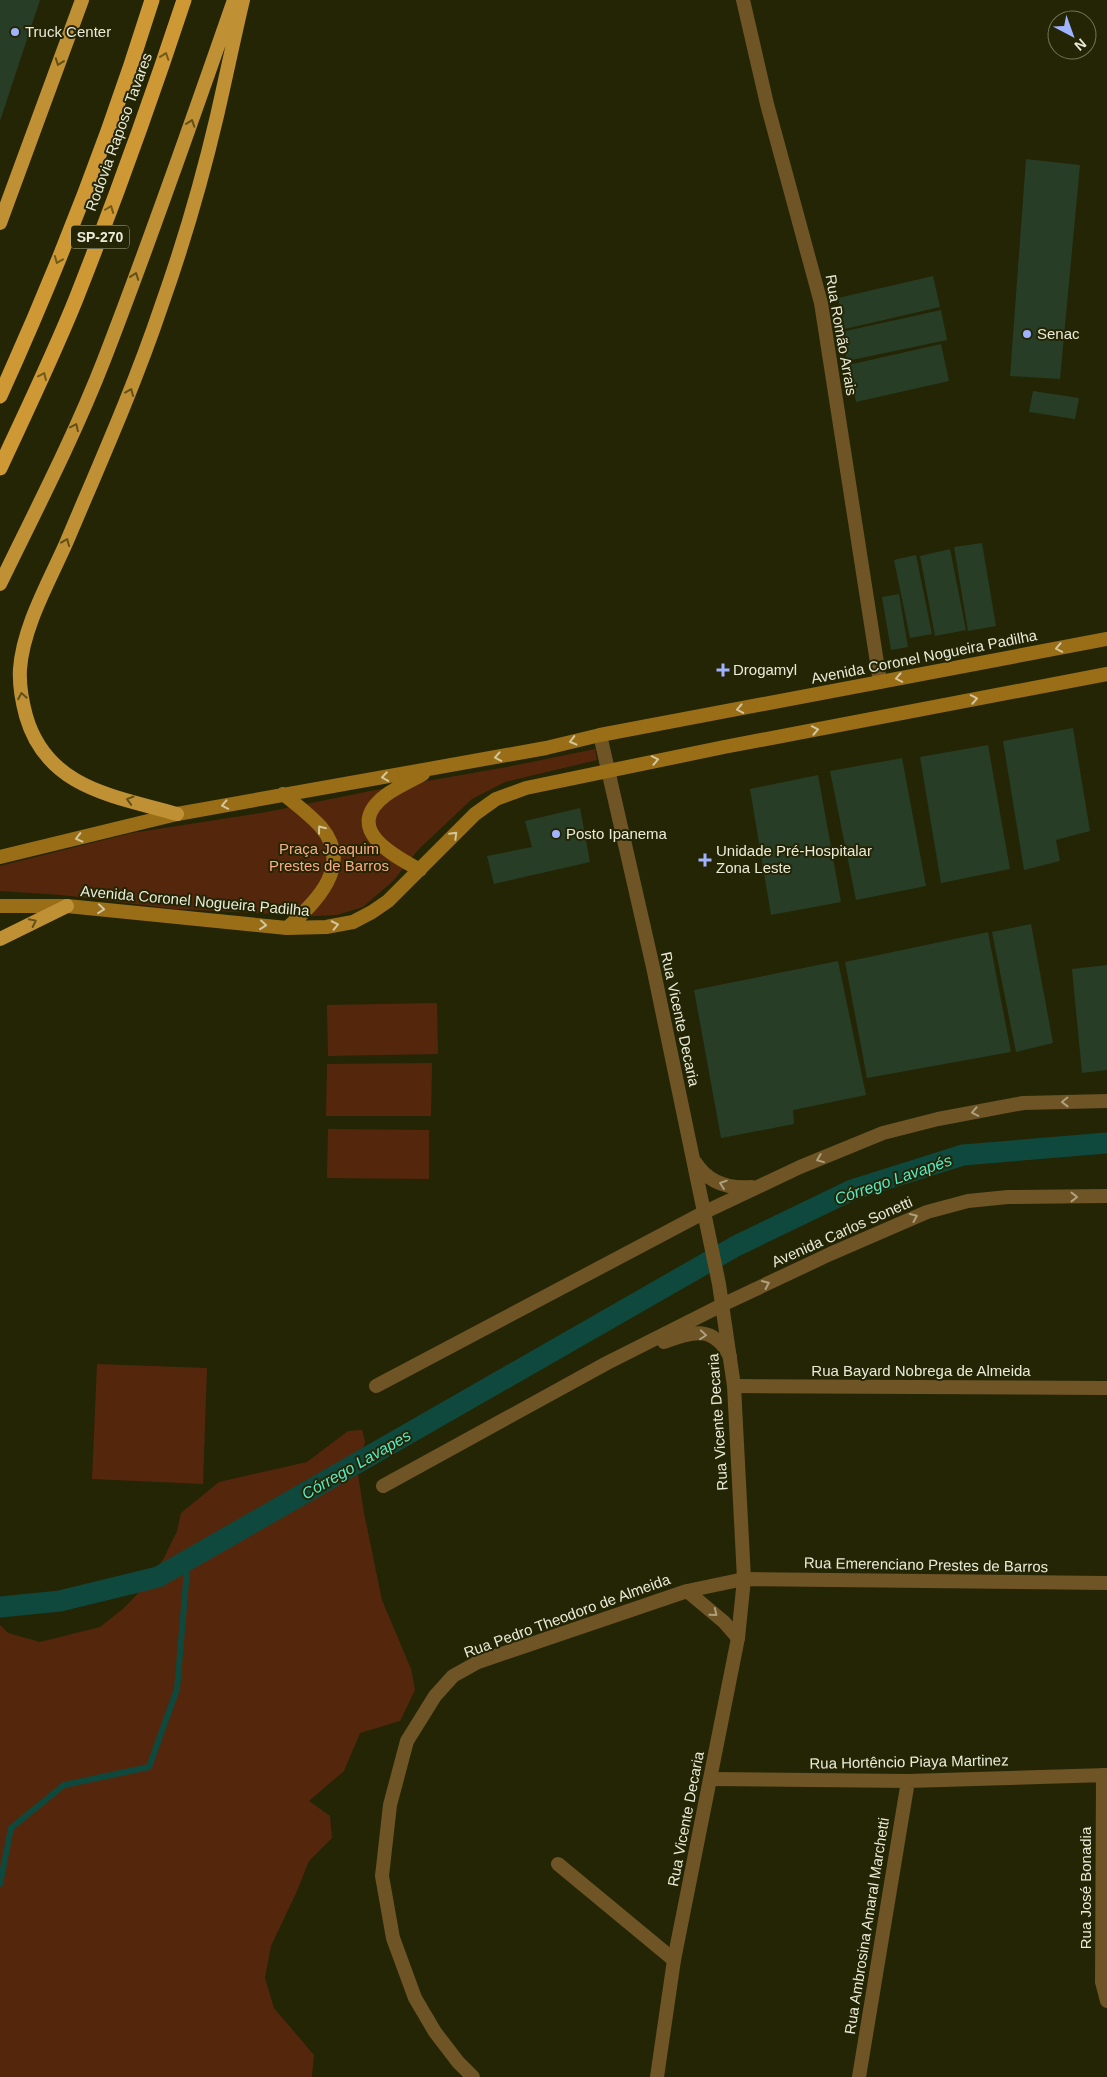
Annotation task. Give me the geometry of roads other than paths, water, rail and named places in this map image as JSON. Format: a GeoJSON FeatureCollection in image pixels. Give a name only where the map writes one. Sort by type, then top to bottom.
{"type":"FeatureCollection","features":[{"type":"Feature","properties":{"kind":"highway"},"geometry":{"type":"LineString","coordinates":[[0,223],[82,0]]}},
{"type":"Feature","properties":{"kind":"highway","name":"Rodovia Raposo Tavares"},"geometry":{"type":"LineString","coordinates":[[0,396],[27,338],[76,215],[152,0]]}},
{"type":"Feature","properties":{"kind":"highway","name":"Rodovia Raposo Tavares"},"geometry":{"type":"LineString","coordinates":[[0,468],[75,300],[123,177],[184,0]]}},
{"type":"Feature","properties":{"kind":"highway"},"geometry":{"type":"LineString","coordinates":[[0,584],[50,482],[104,361],[234,0]]}},
{"type":"Feature","properties":{"kind":"highway"},"geometry":{"type":"LineString","coordinates":[[177,814],[98,791],[77,782],[58,768],[33,735],[26,717],[21,692],[20,669],[31,623],[137,374],[162,306],[217,117],[243,0]]}},
{"type":"Feature","properties":{"kind":"highway"},"geometry":{"type":"LineString","coordinates":[[0,939],[67,906]]}},
{"type":"Feature","properties":{"kind":"main road","name":"Avenida Coronel Nogueira Padilha"},"geometry":{"type":"LineString","coordinates":[[0,857],[177,814],[546,748],[600,735],[1107,639]]}},
{"type":"Feature","properties":{"kind":"main road","name":"Avenida Coronel Nogueira Padilha"},"geometry":{"type":"LineString","coordinates":[[0,906],[67,906],[287,928],[326,927],[353,922],[388,901],[468,820],[496,799],[526,788],[607,770],[1107,674]]}},
{"type":"Feature","properties":{"kind":"main road"},"geometry":{"type":"LineString","coordinates":[[420,870],[380,846],[370,828],[370,819],[373,810],[387,794],[434,769]]}},
{"type":"Feature","properties":{"kind":"main road"},"geometry":{"type":"LineString","coordinates":[[283,794],[322,828],[330,842],[333,857],[331,874],[325,889],[311,906],[287,928]]}},
{"type":"Feature","properties":{"kind":"street","name":"Rua Romão Arrais"},"geometry":{"type":"LineString","coordinates":[[742,0],[766,104],[821,303],[880,682]]}},
{"type":"Feature","properties":{"kind":"street"},"geometry":{"type":"LineString","coordinates":[[600,735],[607,770]]}},
{"type":"Feature","properties":{"kind":"street","name":"Rua Vicente Decaria"},"geometry":{"type":"LineString","coordinates":[[607,770],[706,1212],[719,1284],[734,1386],[744,1579],[738,1638],[674,1960],[657,2077]]}},
{"type":"Feature","properties":{"kind":"street"},"geometry":{"type":"LineString","coordinates":[[376,1386],[706,1212],[800,1167],[883,1133],[1023,1103],[1107,1101]]}},
{"type":"Feature","properties":{"kind":"street"},"geometry":{"type":"LineString","coordinates":[[694,1161],[700,1170],[711,1180],[725,1186],[741,1188],[760,1186]]}},
{"type":"Feature","properties":{"kind":"street","name":"Avenida Carlos Sonetti"},"geometry":{"type":"LineString","coordinates":[[383,1486],[607,1363],[722,1305],[830,1254],[927,1212],[968,1201],[1008,1197],[1107,1196]]}},
{"type":"Feature","properties":{"kind":"street","name":"Avenida Carlos Sonetti"},"geometry":{"type":"LineString","coordinates":[[607,1363],[679,1336],[701,1333],[715,1336],[724,1345],[730,1357]]}},
{"type":"Feature","properties":{"kind":"street","name":"Rua Bayard Nobrega de Almeida"},"geometry":{"type":"LineString","coordinates":[[734,1386],[1107,1388]]}},
{"type":"Feature","properties":{"kind":"street","name":"Rua Emerenciano Prestes de Barros"},"geometry":{"type":"LineString","coordinates":[[744,1579],[1107,1583]]}},
{"type":"Feature","properties":{"kind":"street","name":"Rua Pedro Theodoro de Almeida"},"geometry":{"type":"LineString","coordinates":[[473,2077],[458,2062],[435,2032],[415,1998],[393,1938],[382,1876],[390,1805],[407,1741],[435,1696],[453,1676],[478,1662],[687,1591],[744,1579]]}},
{"type":"Feature","properties":{"kind":"street","name":"Rua Pedro Theodoro de Almeida"},"geometry":{"type":"LineString","coordinates":[[687,1591],[724,1622],[738,1638]]}},
{"type":"Feature","properties":{"kind":"street","name":"Rua Hortêncio Piaya Martinez"},"geometry":{"type":"LineString","coordinates":[[711,1779],[908,1780],[1105,1775]]}},
{"type":"Feature","properties":{"kind":"street","name":"Rua José Bonadia"},"geometry":{"type":"LineString","coordinates":[[1105,1775],[1102,1982],[1107,2001]]}},
{"type":"Feature","properties":{"kind":"street","name":"Rua Ambrosina Amaral Marchetti"},"geometry":{"type":"LineString","coordinates":[[859,2077],[908,1780]]}},
{"type":"Feature","properties":{"kind":"street"},"geometry":{"type":"LineString","coordinates":[[558,1864],[674,1960]]}},
{"type":"Feature","properties":{"kind":"waterway","name":"Córrego Lavapes"},"geometry":{"type":"LineString","coordinates":[[0,1607],[60,1601],[158,1577],[736,1246],[852,1190],[963,1155],[1107,1143]]}},
{"type":"Feature","properties":{"kind":"waterway"},"geometry":{"type":"LineString","coordinates":[[0,1884],[11,1828],[64,1785],[149,1767],[177,1689],[188,1558]]}},
{"type":"Feature","properties":{"kind":"place","name":"Truck Center"},"geometry":{"type":"Point","coordinates":[15,32]}},
{"type":"Feature","properties":{"kind":"place","name":"Senac"},"geometry":{"type":"Point","coordinates":[1027,334]}},
{"type":"Feature","properties":{"kind":"place","name":"Drogamyl"},"geometry":{"type":"Point","coordinates":[723,670]}},
{"type":"Feature","properties":{"kind":"place","name":"Posto Ipanema"},"geometry":{"type":"Point","coordinates":[556,834]}},
{"type":"Feature","properties":{"kind":"place","name":"Unidade Pré-Hospitalar Zona Leste"},"geometry":{"type":"Point","coordinates":[705,860]}},
{"type":"Feature","properties":{"kind":"park label","name":"Praça Joaquim Prestes de Barros"},"geometry":{"type":"Point","coordinates":[329,858]}},
{"type":"Feature","properties":{"kind":"water label","name":"Córrego Lavapés"},"geometry":{"type":"Point","coordinates":[893,1179]}}]}
